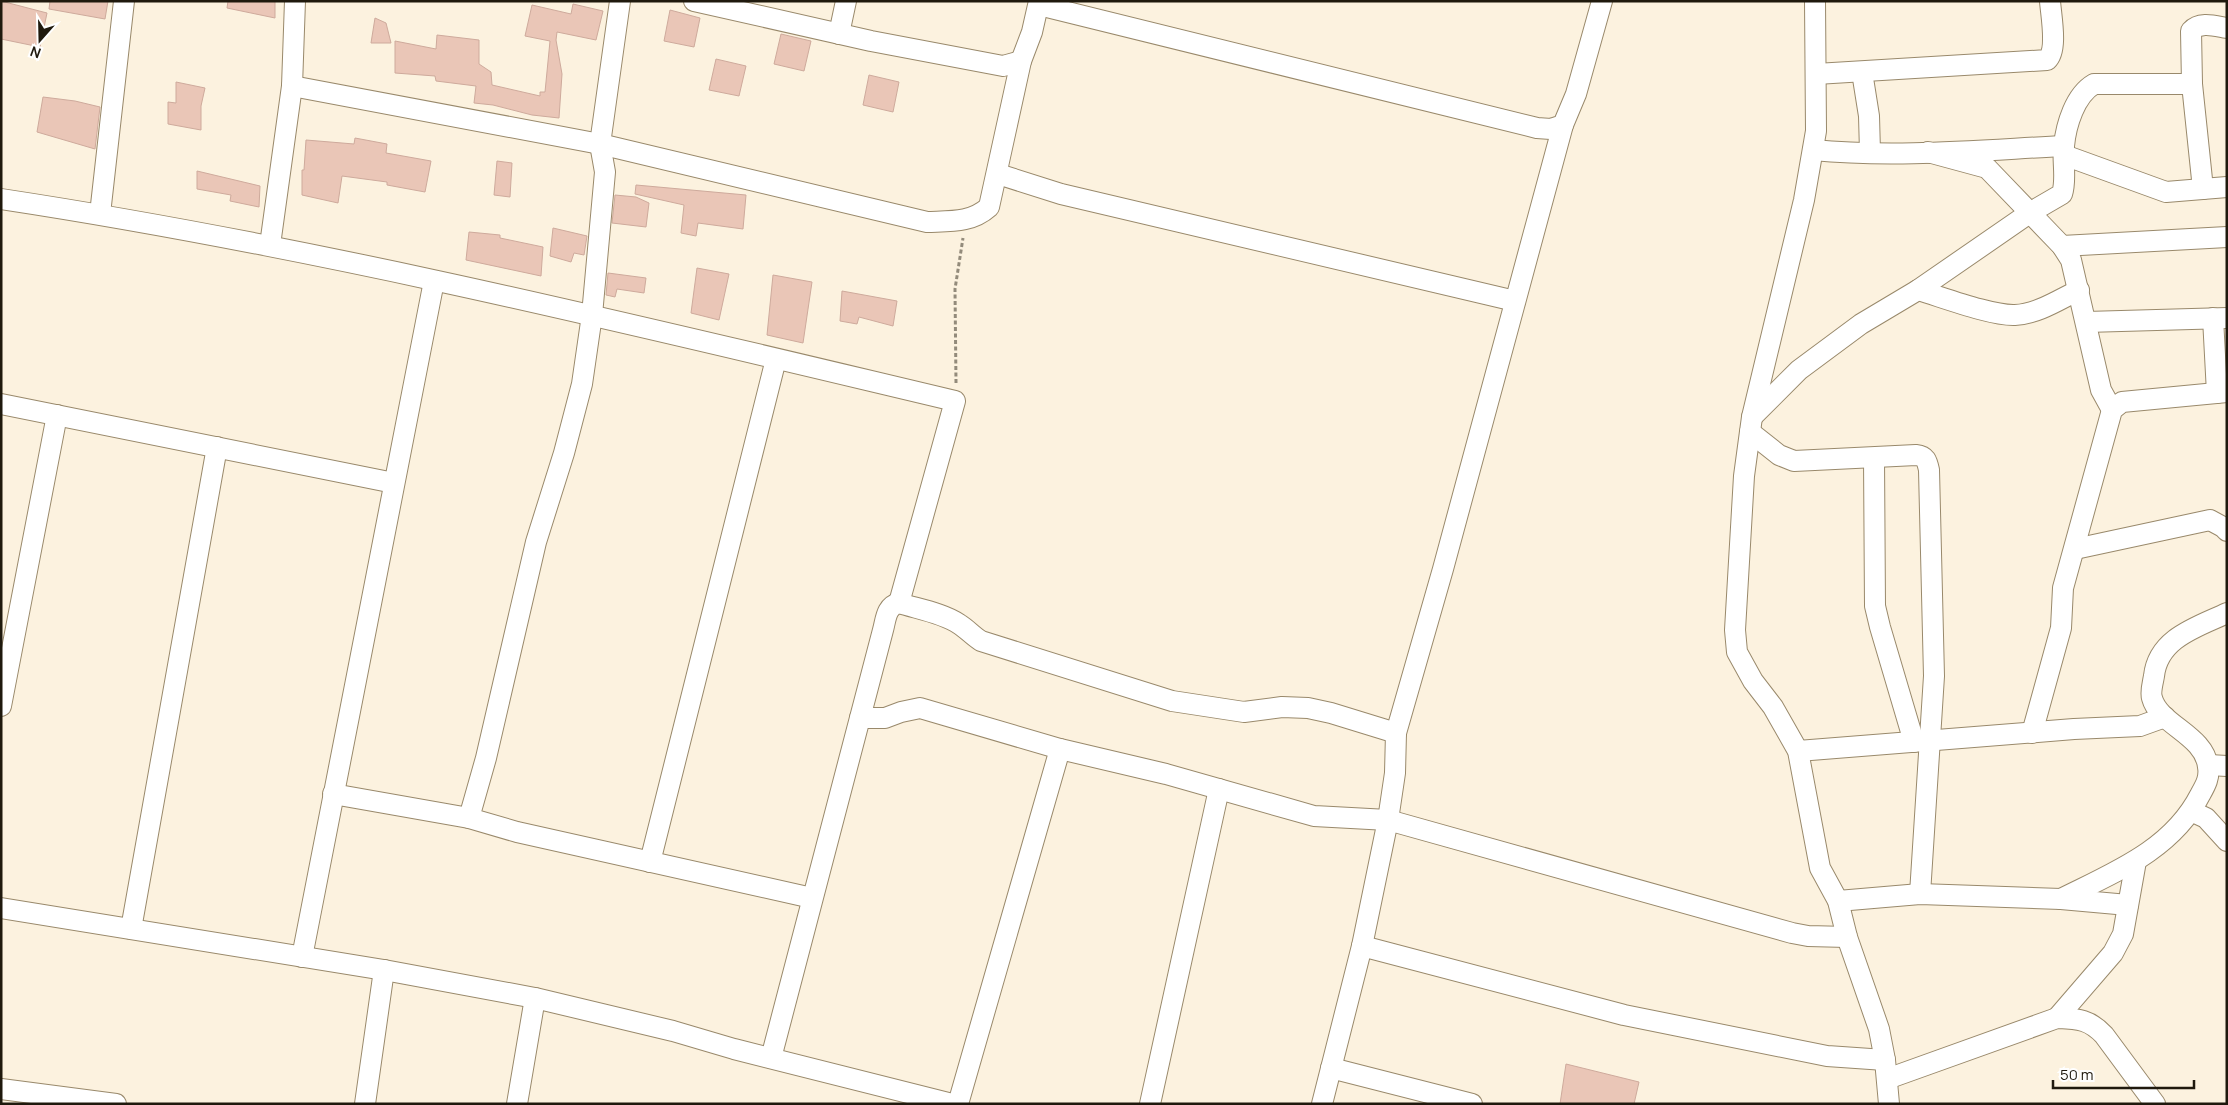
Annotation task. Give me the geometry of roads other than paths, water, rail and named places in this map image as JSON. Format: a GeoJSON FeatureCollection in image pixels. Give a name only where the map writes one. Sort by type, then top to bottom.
{"type":"FeatureCollection","features":[{"type":"Feature","properties":{"kind":"street"},"geometry":{"type":"LineString","coordinates":[[100,214],[124,1]]}},
{"type":"Feature","properties":{"kind":"street"},"geometry":{"type":"LineString","coordinates":[[270,246],[292,86],[295,1]]}},
{"type":"Feature","properties":{"kind":"street"},"geometry":{"type":"LineString","coordinates":[[469,818],[486,758],[536,542],[564,453],[582,384],[592,315],[605,172],[600,144],[620,1]]}},
{"type":"Feature","properties":{"kind":"street"},"geometry":{"type":"LineString","coordinates":[[694,1],[839,34],[1003,66],[1021,61]]}},
{"type":"Feature","properties":{"kind":"street"},"geometry":{"type":"LineString","coordinates":[[839,34],[846,1]]}},
{"type":"Feature","properties":{"kind":"street"},"geometry":{"type":"LineString","coordinates":[[1322,1104],[1362,946],[1388,820],[1395,773],[1396,733],[1443,569],[1563,125],[1576,94],[1602,1]]}},
{"type":"Feature","properties":{"kind":"street"},"geometry":{"type":"LineString","coordinates":[[1815,1],[1816,131],[1804,200],[1751,424],[1744,476],[1735,620],[1737,652],[1753,681],[1773,707],[1798,751],[1820,868],[1838,902],[1847,936],[1879,1029],[1886,1069],[1889,1104]]}},
{"type":"Feature","properties":{"kind":"street"},"geometry":{"type":"LineString","coordinates":[[1816,74],[2047,60],[2051,57],[2053,45],[2050,1]]}},
{"type":"Feature","properties":{"kind":"street"},"geometry":{"type":"LineString","coordinates":[[292,86],[600,144],[927,222],[966,220],[979,216],[989,207],[998,174],[1021,61],[1039,3],[1537,128],[1551,129],[1563,125]]}},
{"type":"Feature","properties":{"kind":"street"},"geometry":{"type":"LineString","coordinates":[[2203,189],[2192,84],[2191,31],[2195,26],[2203,25],[2227,28]]}},
{"type":"Feature","properties":{"kind":"street"},"geometry":{"type":"LineString","coordinates":[[1862,72],[1869,116],[1870,152]]}},
{"type":"Feature","properties":{"kind":"street"},"geometry":{"type":"LineString","coordinates":[[1751,424],[1799,370],[1862,324],[1918,290],[2031,212],[2062,194],[2064,151],[2075,103],[2084,89],[2094,84],[2192,84]]}},
{"type":"Feature","properties":{"kind":"street"},"geometry":{"type":"LineString","coordinates":[[1813,150],[1870,152],[2064,151],[2166,192],[2227,186]]}},
{"type":"Feature","properties":{"kind":"street"},"geometry":{"type":"LineString","coordinates":[[1928,152],[1987,168],[2062,246],[2071,260],[2101,390],[2112,410]]}},
{"type":"Feature","properties":{"kind":"street"},"geometry":{"type":"LineString","coordinates":[[998,174],[1061,194],[1515,301]]}},
{"type":"Feature","properties":{"kind":"street"},"geometry":{"type":"LineString","coordinates":[[1,199],[100,214],[270,246],[592,315],[955,401],[899,603]]}},
{"type":"Feature","properties":{"kind":"street"},"geometry":{"type":"LineString","coordinates":[[2062,246],[2227,238]]}},
{"type":"Feature","properties":{"kind":"street"},"geometry":{"type":"LineString","coordinates":[[302,957],[434,281]]}},
{"type":"Feature","properties":{"kind":"street"},"geometry":{"type":"LineString","coordinates":[[1918,290],[1995,312],[2015,315],[2045,307],[2079,290]]}},
{"type":"Feature","properties":{"kind":"street"},"geometry":{"type":"LineString","coordinates":[[2032,733],[2060,628],[2063,588],[2112,410],[2122,402],[2222,392],[2220,318],[2086,322]]}},
{"type":"Feature","properties":{"kind":"street"},"geometry":{"type":"LineString","coordinates":[[650,862],[776,359]]}},
{"type":"Feature","properties":{"kind":"street"},"geometry":{"type":"LineString","coordinates":[[1,404],[394,483]]}},
{"type":"Feature","properties":{"kind":"street"},"geometry":{"type":"LineString","coordinates":[[1,706],[57,415]]}},
{"type":"Feature","properties":{"kind":"street"},"geometry":{"type":"LineString","coordinates":[[1751,424],[1787,460],[1922,456],[1927,460],[1929,470],[1934,676],[1922,741],[1920,894]]}},
{"type":"Feature","properties":{"kind":"street"},"geometry":{"type":"LineString","coordinates":[[131,929],[217,447]]}},
{"type":"Feature","properties":{"kind":"street"},"geometry":{"type":"LineString","coordinates":[[1874,458],[1875,606],[1880,627],[1922,741]]}},
{"type":"Feature","properties":{"kind":"street"},"geometry":{"type":"LineString","coordinates":[[2075,550],[2210,520],[2223,527],[2227,532]]}},
{"type":"Feature","properties":{"kind":"street"},"geometry":{"type":"LineString","coordinates":[[771,1058],[890,607],[899,603],[953,621],[981,641],[1172,701],[1244,712],[1282,707],[1308,708],[1396,733]]}},
{"type":"Feature","properties":{"kind":"street"},"geometry":{"type":"LineString","coordinates":[[2061,899],[2136,861],[2165,840],[2191,811],[2218,765],[2202,752],[2189,736],[2165,717],[2156,707],[2152,697],[2155,662],[2163,650],[2182,634],[2227,613]]}},
{"type":"Feature","properties":{"kind":"street"},"geometry":{"type":"LineString","coordinates":[[860,718],[885,718],[920,708],[1060,749],[1219,789],[1314,816],[1388,820],[1792,933],[1808,936],[1847,936]]}},
{"type":"Feature","properties":{"kind":"street"},"geometry":{"type":"LineString","coordinates":[[1798,751],[2140,726],[2165,717]]}},
{"type":"Feature","properties":{"kind":"street"},"geometry":{"type":"LineString","coordinates":[[1,908],[384,970],[536,998],[673,1031],[947,1103],[1060,749]]}},
{"type":"Feature","properties":{"kind":"street"},"geometry":{"type":"LineString","coordinates":[[1150,1104],[1219,789]]}},
{"type":"Feature","properties":{"kind":"street"},"geometry":{"type":"LineString","coordinates":[[333,794],[469,818],[517,832],[812,898]]}},
{"type":"Feature","properties":{"kind":"street"},"geometry":{"type":"LineString","coordinates":[[2191,811],[2206,818],[2227,841]]}},
{"type":"Feature","properties":{"kind":"street"},"geometry":{"type":"LineString","coordinates":[[2057,1018],[2113,953],[2123,934],[2136,861]]}},
{"type":"Feature","properties":{"kind":"street"},"geometry":{"type":"LineString","coordinates":[[1838,902],[1920,894],[2061,899],[2128,905]]}},
{"type":"Feature","properties":{"kind":"street"},"geometry":{"type":"LineString","coordinates":[[1362,946],[1624,1015],[1886,1069],[2057,1018],[2078,1019],[2094,1025],[2155,1104]]}},
{"type":"Feature","properties":{"kind":"street"},"geometry":{"type":"LineString","coordinates":[[365,1104],[384,970]]}},
{"type":"Feature","properties":{"kind":"street"},"geometry":{"type":"LineString","coordinates":[[517,1104],[536,998]]}},
{"type":"Feature","properties":{"kind":"street"},"geometry":{"type":"LineString","coordinates":[[1331,1068],[1472,1104]]}},
{"type":"Feature","properties":{"kind":"street"},"geometry":{"type":"LineString","coordinates":[[1,1089],[21,1098],[116,1104]]}}]}
